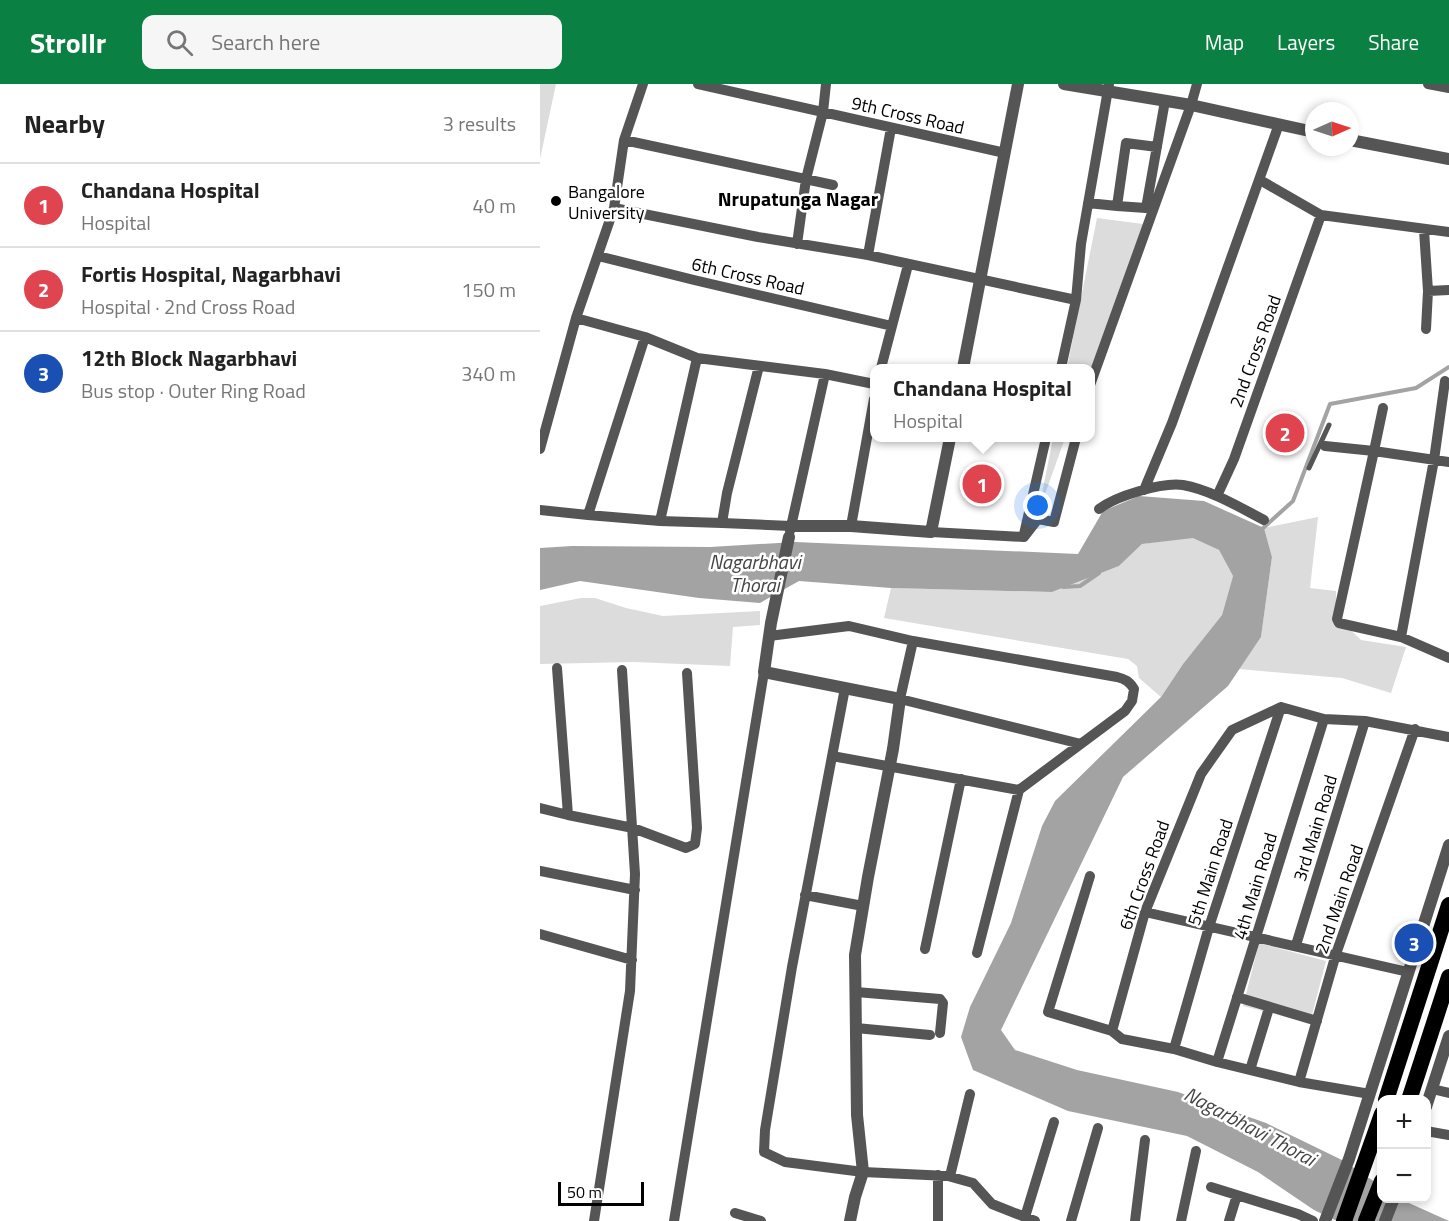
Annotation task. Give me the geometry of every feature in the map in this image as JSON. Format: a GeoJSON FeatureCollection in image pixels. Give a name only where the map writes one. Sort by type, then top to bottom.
{"type":"FeatureCollection","features":[{"type":"Feature","properties":{"kind":"highway"},"geometry":{"type":"LineString","coordinates":[[1379,1095],[1449,905]]}},
{"type":"Feature","properties":{"kind":"highway"},"geometry":{"type":"LineString","coordinates":[[1411,1095],[1449,977]]}},
{"type":"Feature","properties":{"kind":"highway"},"geometry":{"type":"LineString","coordinates":[[1344,1221],[1357,1163],[1377,1124]]}},
{"type":"Feature","properties":{"kind":"highway"},"geometry":{"type":"LineString","coordinates":[[1366,1221],[1377,1192]]}},
{"type":"Feature","properties":{"kind":"street"},"geometry":{"type":"LineString","coordinates":[[540,449],[576,318],[614,208],[624,140],[642,84]]}},
{"type":"Feature","properties":{"kind":"street","name":"9th Cross Road"},"geometry":{"type":"LineString","coordinates":[[698,84],[1005,153]]}},
{"type":"Feature","properties":{"kind":"street"},"geometry":{"type":"LineString","coordinates":[[797,244],[806,179],[823,112],[826,84]]}},
{"type":"Feature","properties":{"kind":"street"},"geometry":{"type":"LineString","coordinates":[[964,364],[1018,84]]}},
{"type":"Feature","properties":{"kind":"street"},"geometry":{"type":"LineString","coordinates":[[1064,84],[1108,88],[1305,130]]}},
{"type":"Feature","properties":{"kind":"street"},"geometry":{"type":"LineString","coordinates":[[1095,372],[1197,84]]}},
{"type":"Feature","properties":{"kind":"street"},"geometry":{"type":"LineString","coordinates":[[1428,84],[1449,88]]}},
{"type":"Feature","properties":{"kind":"street"},"geometry":{"type":"LineString","coordinates":[[1062,364],[1076,300],[1081,244],[1108,88]]}},
{"type":"Feature","properties":{"kind":"street"},"geometry":{"type":"LineString","coordinates":[[1088,203],[1146,208],[1165,101]]}},
{"type":"Feature","properties":{"kind":"street"},"geometry":{"type":"LineString","coordinates":[[1144,490],[1172,423],[1279,124]]}},
{"type":"Feature","properties":{"kind":"street"},"geometry":{"type":"LineString","coordinates":[[868,255],[891,128]]}},
{"type":"Feature","properties":{"kind":"street"},"geometry":{"type":"LineString","coordinates":[[624,140],[833,185]]}},
{"type":"Feature","properties":{"kind":"street"},"geometry":{"type":"LineString","coordinates":[[1359,142],[1449,159]]}},
{"type":"Feature","properties":{"kind":"street"},"geometry":{"type":"LineString","coordinates":[[1117,206],[1126,143],[1157,147]]}},
{"type":"Feature","properties":{"kind":"street"},"geometry":{"type":"LineString","coordinates":[[1260,180],[1321,215],[1449,232]]}},
{"type":"Feature","properties":{"kind":"street"},"geometry":{"type":"LineString","coordinates":[[614,208],[797,244],[868,255],[1076,300]]}},
{"type":"Feature","properties":{"kind":"street","name":"2nd Cross Road"},"geometry":{"type":"LineString","coordinates":[[1217,496],[1234,459],[1321,215]]}},
{"type":"Feature","properties":{"kind":"street"},"geometry":{"type":"LineString","coordinates":[[1424,230],[1428,291],[1426,329]]}},
{"type":"Feature","properties":{"kind":"street","name":"6th Cross Road"},"geometry":{"type":"LineString","coordinates":[[598,256],[892,326]]}},
{"type":"Feature","properties":{"kind":"street"},"geometry":{"type":"LineString","coordinates":[[882,364],[908,265]]}},
{"type":"Feature","properties":{"kind":"street"},"geometry":{"type":"LineString","coordinates":[[1428,291],[1449,290]]}},
{"type":"Feature","properties":{"kind":"street"},"geometry":{"type":"LineString","coordinates":[[576,318],[645,337],[697,358],[825,374],[870,383]]}},
{"type":"Feature","properties":{"kind":"street"},"geometry":{"type":"LineString","coordinates":[[588,515],[645,337]]}},
{"type":"Feature","properties":{"kind":"street"},"geometry":{"type":"LineString","coordinates":[[660,520],[697,358]]}},
{"type":"Feature","properties":{"kind":"street"},"geometry":{"type":"LineString","coordinates":[[722,523],[727,493],[759,366]]}},
{"type":"Feature","properties":{"kind":"street"},"geometry":{"type":"LineString","coordinates":[[674,1221],[771,623],[825,374]]}},
{"type":"Feature","properties":{"kind":"street"},"geometry":{"type":"LineString","coordinates":[[1401,637],[1434,460],[1446,381]]}},
{"type":"Feature","properties":{"kind":"street"},"geometry":{"type":"LineString","coordinates":[[1383,408],[1336,620],[1339,623],[1401,637],[1449,658]]}},
{"type":"Feature","properties":{"kind":"street"},"geometry":{"type":"LineString","coordinates":[[851,526],[870,421]]}},
{"type":"Feature","properties":{"kind":"street"},"geometry":{"type":"LineString","coordinates":[[932,532],[949,442]]}},
{"type":"Feature","properties":{"kind":"street"},"geometry":{"type":"LineString","coordinates":[[1024,537],[1045,442]]}},
{"type":"Feature","properties":{"kind":"street"},"geometry":{"type":"LineString","coordinates":[[1024,537],[1038,519],[1054,522],[1075,442]]}},
{"type":"Feature","properties":{"kind":"street"},"geometry":{"type":"LineString","coordinates":[[1323,445],[1374,450],[1449,462]]}},
{"type":"Feature","properties":{"kind":"street"},"geometry":{"type":"LineString","coordinates":[[1099,509],[1107,503],[1144,490],[1182,485],[1217,496],[1264,520]]}},
{"type":"Feature","properties":{"kind":"street"},"geometry":{"type":"LineString","coordinates":[[540,510],[722,523],[790,532],[851,526],[1024,537]]}},
{"type":"Feature","properties":{"kind":"street"},"geometry":{"type":"LineString","coordinates":[[769,636],[849,626],[913,641],[1126,679],[1134,689],[1130,706],[1019,790],[977,953]]}},
{"type":"Feature","properties":{"kind":"street"},"geometry":{"type":"LineString","coordinates":[[850,1221],[863,1172],[857,1115],[855,955],[900,699],[913,641]]}},
{"type":"Feature","properties":{"kind":"street"},"geometry":{"type":"LineString","coordinates":[[557,668],[568,815]]}},
{"type":"Feature","properties":{"kind":"street"},"geometry":{"type":"LineString","coordinates":[[594,1221],[630,991],[632,960],[635,890],[633,828],[622,670]]}},
{"type":"Feature","properties":{"kind":"street"},"geometry":{"type":"LineString","coordinates":[[764,672],[900,699],[1081,744]]}},
{"type":"Feature","properties":{"kind":"street"},"geometry":{"type":"LineString","coordinates":[[540,808],[633,828],[686,848],[695,844],[697,828],[687,673]]}},
{"type":"Feature","properties":{"kind":"street"},"geometry":{"type":"LineString","coordinates":[[845,688],[806,895],[765,1130],[764,1152],[785,1162],[863,1172],[950,1176],[973,1183],[992,1204],[1030,1219],[1054,1122]]}},
{"type":"Feature","properties":{"kind":"street"},"geometry":{"type":"LineString","coordinates":[[1281,706],[1324,719],[1365,721],[1449,737]]}},
{"type":"Feature","properties":{"kind":"street","name":"6th Cross Road"},"geometry":{"type":"LineString","coordinates":[[1113,1031],[1145,912],[1201,774],[1232,730],[1281,706]]}},
{"type":"Feature","properties":{"kind":"street","name":"5th Main Road"},"geometry":{"type":"LineString","coordinates":[[1174,1048],[1209,927],[1281,706]]}},
{"type":"Feature","properties":{"kind":"street","name":"4th Main Road"},"geometry":{"type":"LineString","coordinates":[[1217,1062],[1324,719]]}},
{"type":"Feature","properties":{"kind":"street","name":"3rd Main Road"},"geometry":{"type":"LineString","coordinates":[[1296,945],[1365,721]]}},
{"type":"Feature","properties":{"kind":"street","name":"2nd Main Road"},"geometry":{"type":"LineString","coordinates":[[1299,1082],[1336,954],[1415,729]]}},
{"type":"Feature","properties":{"kind":"street"},"geometry":{"type":"LineString","coordinates":[[832,756],[1019,790]]}},
{"type":"Feature","properties":{"kind":"street"},"geometry":{"type":"LineString","coordinates":[[925,949],[961,779]]}},
{"type":"Feature","properties":{"kind":"street"},"geometry":{"type":"LineString","coordinates":[[1378,1095],[1408,972],[1449,846]]}},
{"type":"Feature","properties":{"kind":"street"},"geometry":{"type":"LineString","coordinates":[[540,871],[635,890]]}},
{"type":"Feature","properties":{"kind":"street"},"geometry":{"type":"LineString","coordinates":[[1090,876],[1048,1012],[1113,1031],[1122,1039],[1174,1048],[1217,1062],[1299,1082],[1377,1097]]}},
{"type":"Feature","properties":{"kind":"street"},"geometry":{"type":"LineString","coordinates":[[806,895],[863,906]]}},
{"type":"Feature","properties":{"kind":"street"},"geometry":{"type":"LineString","coordinates":[[1145,912],[1408,972]]}},
{"type":"Feature","properties":{"kind":"street"},"geometry":{"type":"LineString","coordinates":[[540,934],[632,960]]}},
{"type":"Feature","properties":{"kind":"street"},"geometry":{"type":"LineString","coordinates":[[855,992],[940,999],[943,1003],[935,1034],[856,1028]]}},
{"type":"Feature","properties":{"kind":"street"},"geometry":{"type":"LineString","coordinates":[[1238,997],[1317,1021]]}},
{"type":"Feature","properties":{"kind":"street"},"geometry":{"type":"LineString","coordinates":[[1250,1070],[1269,1008]]}},
{"type":"Feature","properties":{"kind":"street"},"geometry":{"type":"LineString","coordinates":[[1430,1095],[1449,1036]]}},
{"type":"Feature","properties":{"kind":"street"},"geometry":{"type":"LineString","coordinates":[[1432,1089],[1449,1094]]}},
{"type":"Feature","properties":{"kind":"street"},"geometry":{"type":"LineString","coordinates":[[950,1176],[970,1094]]}},
{"type":"Feature","properties":{"kind":"street"},"geometry":{"type":"LineString","coordinates":[[1325,1219],[1357,1163],[1377,1100]]}},
{"type":"Feature","properties":{"kind":"street"},"geometry":{"type":"LineString","coordinates":[[1071,1221],[1098,1128]]}},
{"type":"Feature","properties":{"kind":"street"},"geometry":{"type":"LineString","coordinates":[[1431,1132],[1449,1135]]}},
{"type":"Feature","properties":{"kind":"street"},"geometry":{"type":"LineString","coordinates":[[1135,1221],[1145,1140]]}},
{"type":"Feature","properties":{"kind":"street"},"geometry":{"type":"LineString","coordinates":[[1181,1221],[1196,1151]]}},
{"type":"Feature","properties":{"kind":"street"},"geometry":{"type":"LineString","coordinates":[[938,1175],[938,1221]]}},
{"type":"Feature","properties":{"kind":"street"},"geometry":{"type":"LineString","coordinates":[[1211,1187],[1298,1214],[1312,1221]]}},
{"type":"Feature","properties":{"kind":"street"},"geometry":{"type":"LineString","coordinates":[[1229,1221],[1237,1196]]}},
{"type":"Feature","properties":{"kind":"street"},"geometry":{"type":"LineString","coordinates":[[1385,1221],[1392,1203]]}},
{"type":"Feature","properties":{"kind":"street"},"geometry":{"type":"LineString","coordinates":[[735,1214],[761,1221]]}},
{"type":"Feature","properties":{"kind":"lane"},"geometry":{"type":"LineString","coordinates":[[1309,468],[1323,445],[1329,425]]}},
{"type":"Feature","properties":{"kind":"shaded area"},"geometry":{"type":"Polygon","coordinates":[[[540,84],[556,84],[540,159],[540,84]]]}},
{"type":"Feature","properties":{"kind":"shaded area"},"geometry":{"type":"Polygon","coordinates":[[[1097,218],[1143,224],[1092,364],[1068,364],[1097,218]]]}},
{"type":"Feature","properties":{"kind":"shaded area"},"geometry":{"type":"Polygon","coordinates":[[[1052,442],[1064,442],[1038,514],[1052,442]]]}},
{"type":"Feature","properties":{"kind":"shaded area"},"geometry":{"type":"Polygon","coordinates":[[[1318,517],[1310,588],[1336,591],[1336,616],[1361,640],[1406,647],[1391,693],[1342,678],[1239,669],[1261,637],[1272,557],[1264,528],[1318,517]]]}},
{"type":"Feature","properties":{"kind":"shaded area"},"geometry":{"type":"Polygon","coordinates":[[[1193,537],[1219,550],[1233,576],[1222,615],[1183,664],[1161,697],[1139,678],[1137,666],[1128,659],[884,618],[891,588],[1052,592],[1119,566],[1142,544],[1193,537]]]}},
{"type":"Feature","properties":{"kind":"shaded area"},"geometry":{"type":"Polygon","coordinates":[[[581,598],[595,598],[663,616],[760,611],[760,625],[733,627],[730,666],[634,662],[540,664],[540,606],[581,598]]]}},
{"type":"Feature","properties":{"kind":"shaded area"},"geometry":{"type":"Polygon","coordinates":[[[1259,943],[1326,961],[1310,1023],[1243,1006],[1259,943]]]}},
{"type":"Feature","properties":{"kind":"water","name":"Nagarbhavi Thorai"},"geometry":{"type":"Polygon","coordinates":[[[1139,496],[1204,501],[1264,528],[1272,557],[1261,637],[1228,686],[1123,777],[1001,1030],[1015,1050],[1077,1070],[1178,1092],[1266,1123],[1342,1160],[1377,1183],[1377,1203],[1409,1203],[1449,1221],[1337,1221],[1314,1210],[1258,1172],[1187,1136],[1068,1111],[973,1070],[961,1037],[970,1007],[1011,923],[1042,826],[1055,801],[1161,697],[1183,664],[1222,615],[1233,576],[1219,550],[1193,538],[1142,544],[1119,566],[1052,592],[891,588],[799,581],[760,603],[699,598],[580,581],[540,590],[540,548],[572,546],[710,547],[795,542],[1078,554],[1103,511],[1139,496]]]}},
{"type":"Feature","properties":{"kind":"waterway"},"geometry":{"type":"LineString","coordinates":[[1262,529],[1293,501],[1330,404],[1416,388],[1449,367]]}},
{"type":"Feature","properties":{"kind":"waterway","name":"Nagarbhavi Thorai"},"geometry":{"type":"LineString","coordinates":[[1063,587],[1080,586],[1099,573]]}},
{"type":"Feature","properties":{"kind":"place","name":"Bangalore University"},"geometry":{"type":"Point","coordinates":[556,201]}},
{"type":"Feature","properties":{"kind":"place","name":"Fortis Hospital, Nagarbhavi"},"geometry":{"type":"Point","coordinates":[1285,433]}},
{"type":"Feature","properties":{"kind":"place","name":"Chandana Hospital"},"geometry":{"type":"Point","coordinates":[982,484]}},
{"type":"Feature","properties":{"kind":"place","name":"12th Block Nagarbhavi"},"geometry":{"type":"Point","coordinates":[1414,943]}},
{"type":"Feature","properties":{"kind":"district","name":"Nrupatunga Nagar"},"geometry":{"type":"Point","coordinates":[798,198]}}]}
